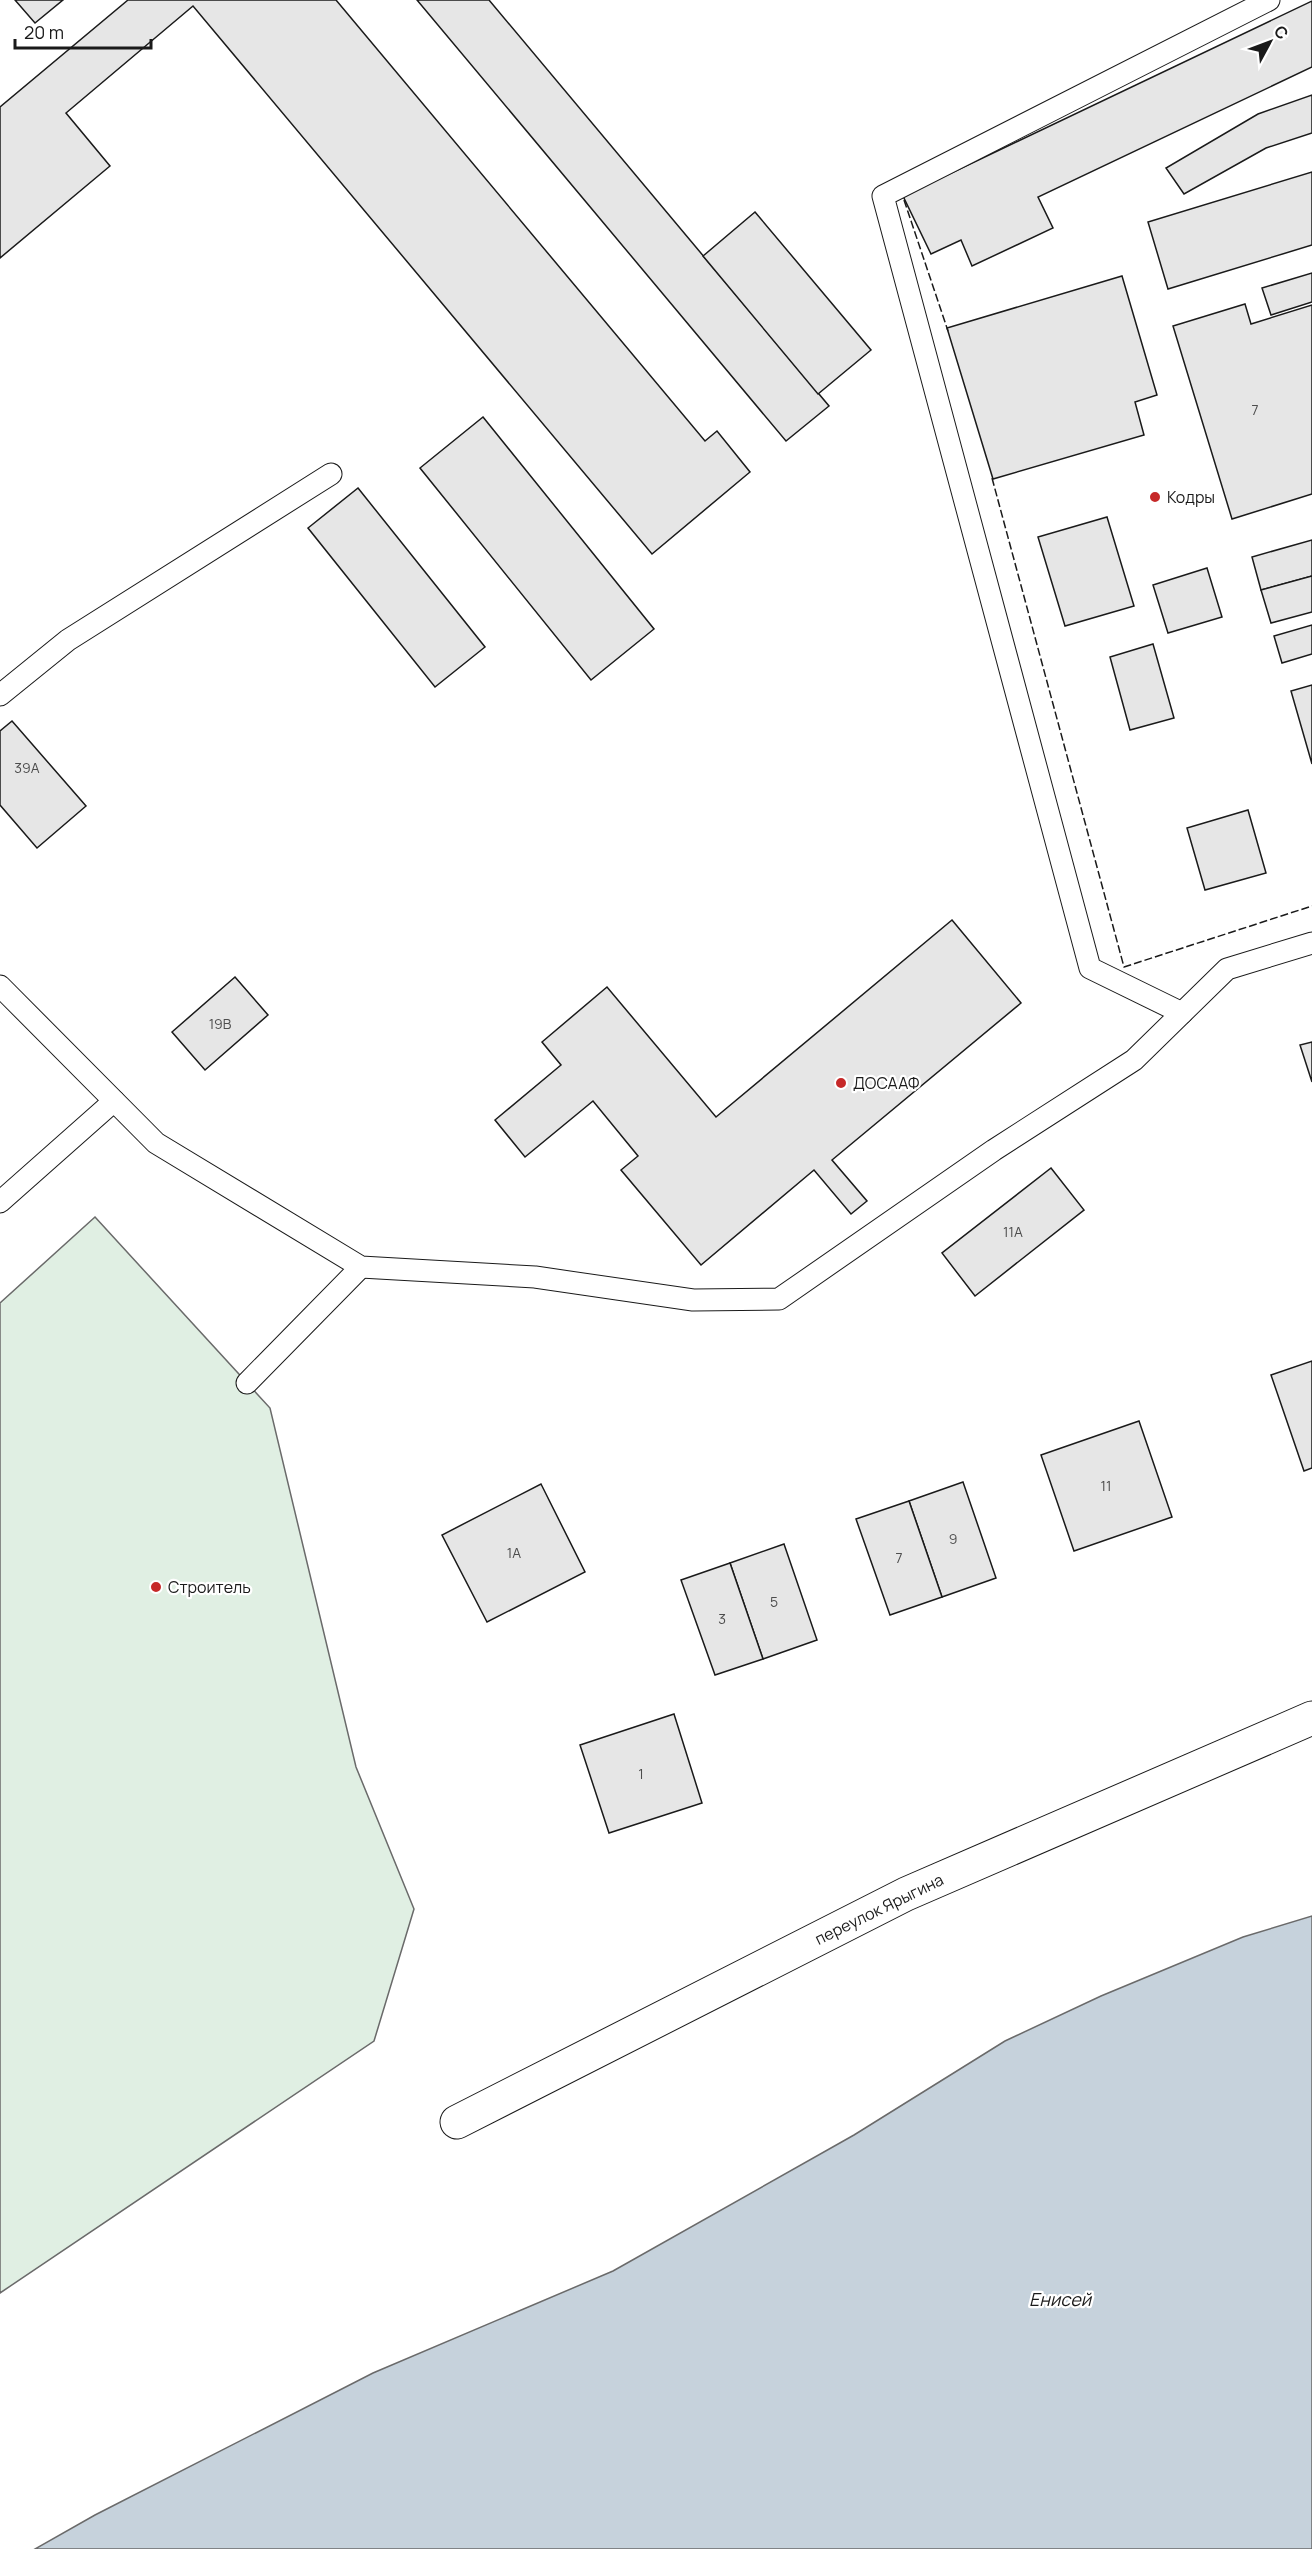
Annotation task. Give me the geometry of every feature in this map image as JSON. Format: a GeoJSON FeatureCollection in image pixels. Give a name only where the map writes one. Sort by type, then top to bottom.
{"type":"FeatureCollection","features":[{"type":"Feature","properties":{"kind":"street","name":"переулок Ярыгина"},"geometry":{"type":"LineString","coordinates":[[458,2122],[906,1894],[1312,1718]]}},
{"type":"Feature","properties":{"kind":"lane"},"geometry":{"type":"LineString","coordinates":[[1182,1013],[1090,968],[884,196],[1269,0]]}},
{"type":"Feature","properties":{"kind":"lane"},"geometry":{"type":"LineString","coordinates":[[0,695],[68,640],[330,474]]}},
{"type":"Feature","properties":{"kind":"lane"},"geometry":{"type":"LineString","coordinates":[[0,986],[156,1143],[361,1267],[535,1277],[693,1300],[779,1299],[994,1150],[1134,1060],[1227,969],[1312,943]]}},
{"type":"Feature","properties":{"kind":"lane"},"geometry":{"type":"LineString","coordinates":[[0,1202],[114,1101]]}},
{"type":"Feature","properties":{"kind":"lane"},"geometry":{"type":"LineString","coordinates":[[247,1383],[361,1267]]}},
{"type":"Feature","properties":{"kind":"green space","name":"Строитель"},"geometry":{"type":"Polygon","coordinates":[[[95,1217],[270,1408],[356,1767],[414,1909],[374,2041],[0,2293],[0,1303],[95,1217]]]}},
{"type":"Feature","properties":{"kind":"water","name":"Енисей"},"geometry":{"type":"Polygon","coordinates":[[[1312,1916],[1312,2549],[35,2549],[95,2515],[373,2373],[613,2271],[854,2135],[1005,2041],[1101,1996],[1243,1937],[1312,1916]]]}},
{"type":"Feature","properties":{"kind":"building"},"geometry":{"type":"Polygon","coordinates":[[[15,0],[63,0],[35,23],[15,0]]]}},
{"type":"Feature","properties":{"kind":"building"},"geometry":{"type":"Polygon","coordinates":[[[128,0],[336,0],[705,441],[717,431],[750,472],[652,554],[193,6],[66,113],[110,166],[0,258],[0,107],[128,0]]]}},
{"type":"Feature","properties":{"kind":"building"},"geometry":{"type":"Polygon","coordinates":[[[417,0],[489,0],[829,406],[786,441],[417,0]]]}},
{"type":"Feature","properties":{"kind":"building"},"geometry":{"type":"Polygon","coordinates":[[[1312,1],[1312,67],[1038,197],[1053,228],[972,266],[961,240],[931,254],[903,196],[1312,1]]]}},
{"type":"Feature","properties":{"kind":"building"},"geometry":{"type":"Polygon","coordinates":[[[1312,95],[1312,133],[1266,148],[1184,194],[1166,168],[1258,114],[1312,95]]]}},
{"type":"Feature","properties":{"kind":"building"},"geometry":{"type":"Polygon","coordinates":[[[1312,172],[1312,245],[1168,289],[1148,222],[1312,172]]]}},
{"type":"Feature","properties":{"kind":"building"},"geometry":{"type":"Polygon","coordinates":[[[755,212],[871,350],[818,394],[703,256],[755,212]]]}},
{"type":"Feature","properties":{"kind":"building"},"geometry":{"type":"Polygon","coordinates":[[[1312,273],[1312,302],[1271,315],[1262,288],[1312,273]]]}},
{"type":"Feature","properties":{"kind":"building"},"geometry":{"type":"Polygon","coordinates":[[[1122,276],[1157,395],[1135,402],[1144,435],[993,479],[947,328],[1122,276]]]}},
{"type":"Feature","properties":{"kind":"building"},"geometry":{"type":"Polygon","coordinates":[[[1245,304],[1251,324],[1312,305],[1312,494],[1232,519],[1173,326],[1245,304]]]}},
{"type":"Feature","properties":{"kind":"building"},"geometry":{"type":"Polygon","coordinates":[[[483,417],[654,629],[591,680],[420,468],[483,417]]]}},
{"type":"Feature","properties":{"kind":"building"},"geometry":{"type":"Polygon","coordinates":[[[358,488],[485,647],[435,687],[308,528],[358,488]]]}},
{"type":"Feature","properties":{"kind":"building"},"geometry":{"type":"Polygon","coordinates":[[[1107,517],[1134,606],[1065,626],[1038,537],[1107,517]]]}},
{"type":"Feature","properties":{"kind":"building"},"geometry":{"type":"Polygon","coordinates":[[[1312,540],[1312,576],[1261,590],[1252,557],[1312,540]]]}},
{"type":"Feature","properties":{"kind":"building"},"geometry":{"type":"Polygon","coordinates":[[[1207,568],[1222,617],[1168,633],[1153,585],[1207,568]]]}},
{"type":"Feature","properties":{"kind":"building"},"geometry":{"type":"Polygon","coordinates":[[[1312,576],[1312,612],[1271,623],[1261,590],[1312,576]]]}},
{"type":"Feature","properties":{"kind":"building"},"geometry":{"type":"Polygon","coordinates":[[[1312,625],[1312,654],[1282,663],[1274,636],[1312,625]]]}},
{"type":"Feature","properties":{"kind":"building"},"geometry":{"type":"Polygon","coordinates":[[[1153,644],[1174,718],[1130,730],[1110,657],[1153,644]]]}},
{"type":"Feature","properties":{"kind":"building"},"geometry":{"type":"Polygon","coordinates":[[[1312,685],[1312,764],[1291,691],[1312,685]]]}},
{"type":"Feature","properties":{"kind":"building"},"geometry":{"type":"Polygon","coordinates":[[[12,721],[86,806],[37,848],[0,805],[0,731],[12,721]]]}},
{"type":"Feature","properties":{"kind":"building"},"geometry":{"type":"Polygon","coordinates":[[[1248,810],[1266,873],[1205,890],[1187,828],[1248,810]]]}},
{"type":"Feature","properties":{"kind":"building","name":"ДОСААФ"},"geometry":{"type":"Polygon","coordinates":[[[952,920],[1021,1003],[832,1160],[867,1201],[851,1214],[814,1170],[701,1265],[621,1170],[638,1156],[593,1101],[525,1157],[495,1120],[561,1065],[542,1042],[607,987],[716,1117],[952,920]]]}},
{"type":"Feature","properties":{"kind":"building"},"geometry":{"type":"Polygon","coordinates":[[[235,977],[268,1015],[205,1070],[172,1032],[235,977]]]}},
{"type":"Feature","properties":{"kind":"building"},"geometry":{"type":"Polygon","coordinates":[[[1312,1042],[1312,1082],[1300,1045],[1312,1042]]]}},
{"type":"Feature","properties":{"kind":"building"},"geometry":{"type":"Polygon","coordinates":[[[1051,1168],[1084,1210],[975,1296],[942,1253],[1051,1168]]]}},
{"type":"Feature","properties":{"kind":"building"},"geometry":{"type":"Polygon","coordinates":[[[1312,1361],[1312,1468],[1304,1471],[1271,1375],[1312,1361]]]}},
{"type":"Feature","properties":{"kind":"building"},"geometry":{"type":"Polygon","coordinates":[[[1139,1421],[1172,1517],[1074,1551],[1041,1455],[1139,1421]]]}},
{"type":"Feature","properties":{"kind":"building"},"geometry":{"type":"Polygon","coordinates":[[[963,1482],[996,1578],[942,1597],[909,1501],[963,1482]]]}},
{"type":"Feature","properties":{"kind":"building"},"geometry":{"type":"Polygon","coordinates":[[[541,1484],[585,1572],[487,1622],[442,1535],[541,1484]]]}},
{"type":"Feature","properties":{"kind":"building"},"geometry":{"type":"Polygon","coordinates":[[[909,1501],[942,1597],[890,1615],[856,1519],[909,1501]]]}},
{"type":"Feature","properties":{"kind":"building"},"geometry":{"type":"Polygon","coordinates":[[[784,1544],[817,1640],[763,1659],[730,1563],[784,1544]]]}},
{"type":"Feature","properties":{"kind":"building"},"geometry":{"type":"Polygon","coordinates":[[[730,1563],[763,1659],[715,1675],[681,1580],[730,1563]]]}},
{"type":"Feature","properties":{"kind":"building"},"geometry":{"type":"Polygon","coordinates":[[[674,1714],[702,1803],[609,1833],[580,1745],[674,1714]]]}},
{"type":"Feature","properties":{"kind":"fence"},"geometry":{"type":"LineString","coordinates":[[904,200],[948,331]]}},
{"type":"Feature","properties":{"kind":"fence"},"geometry":{"type":"LineString","coordinates":[[992,478],[1124,967],[1312,906]]}},
{"type":"Feature","properties":{"kind":"place","name":"Кодры"},"geometry":{"type":"Point","coordinates":[1155,497]}},
{"type":"Feature","properties":{"kind":"place","name":"ДОСААФ"},"geometry":{"type":"Point","coordinates":[841,1083]}},
{"type":"Feature","properties":{"kind":"place","name":"Строитель"},"geometry":{"type":"Point","coordinates":[156,1587]}}]}
